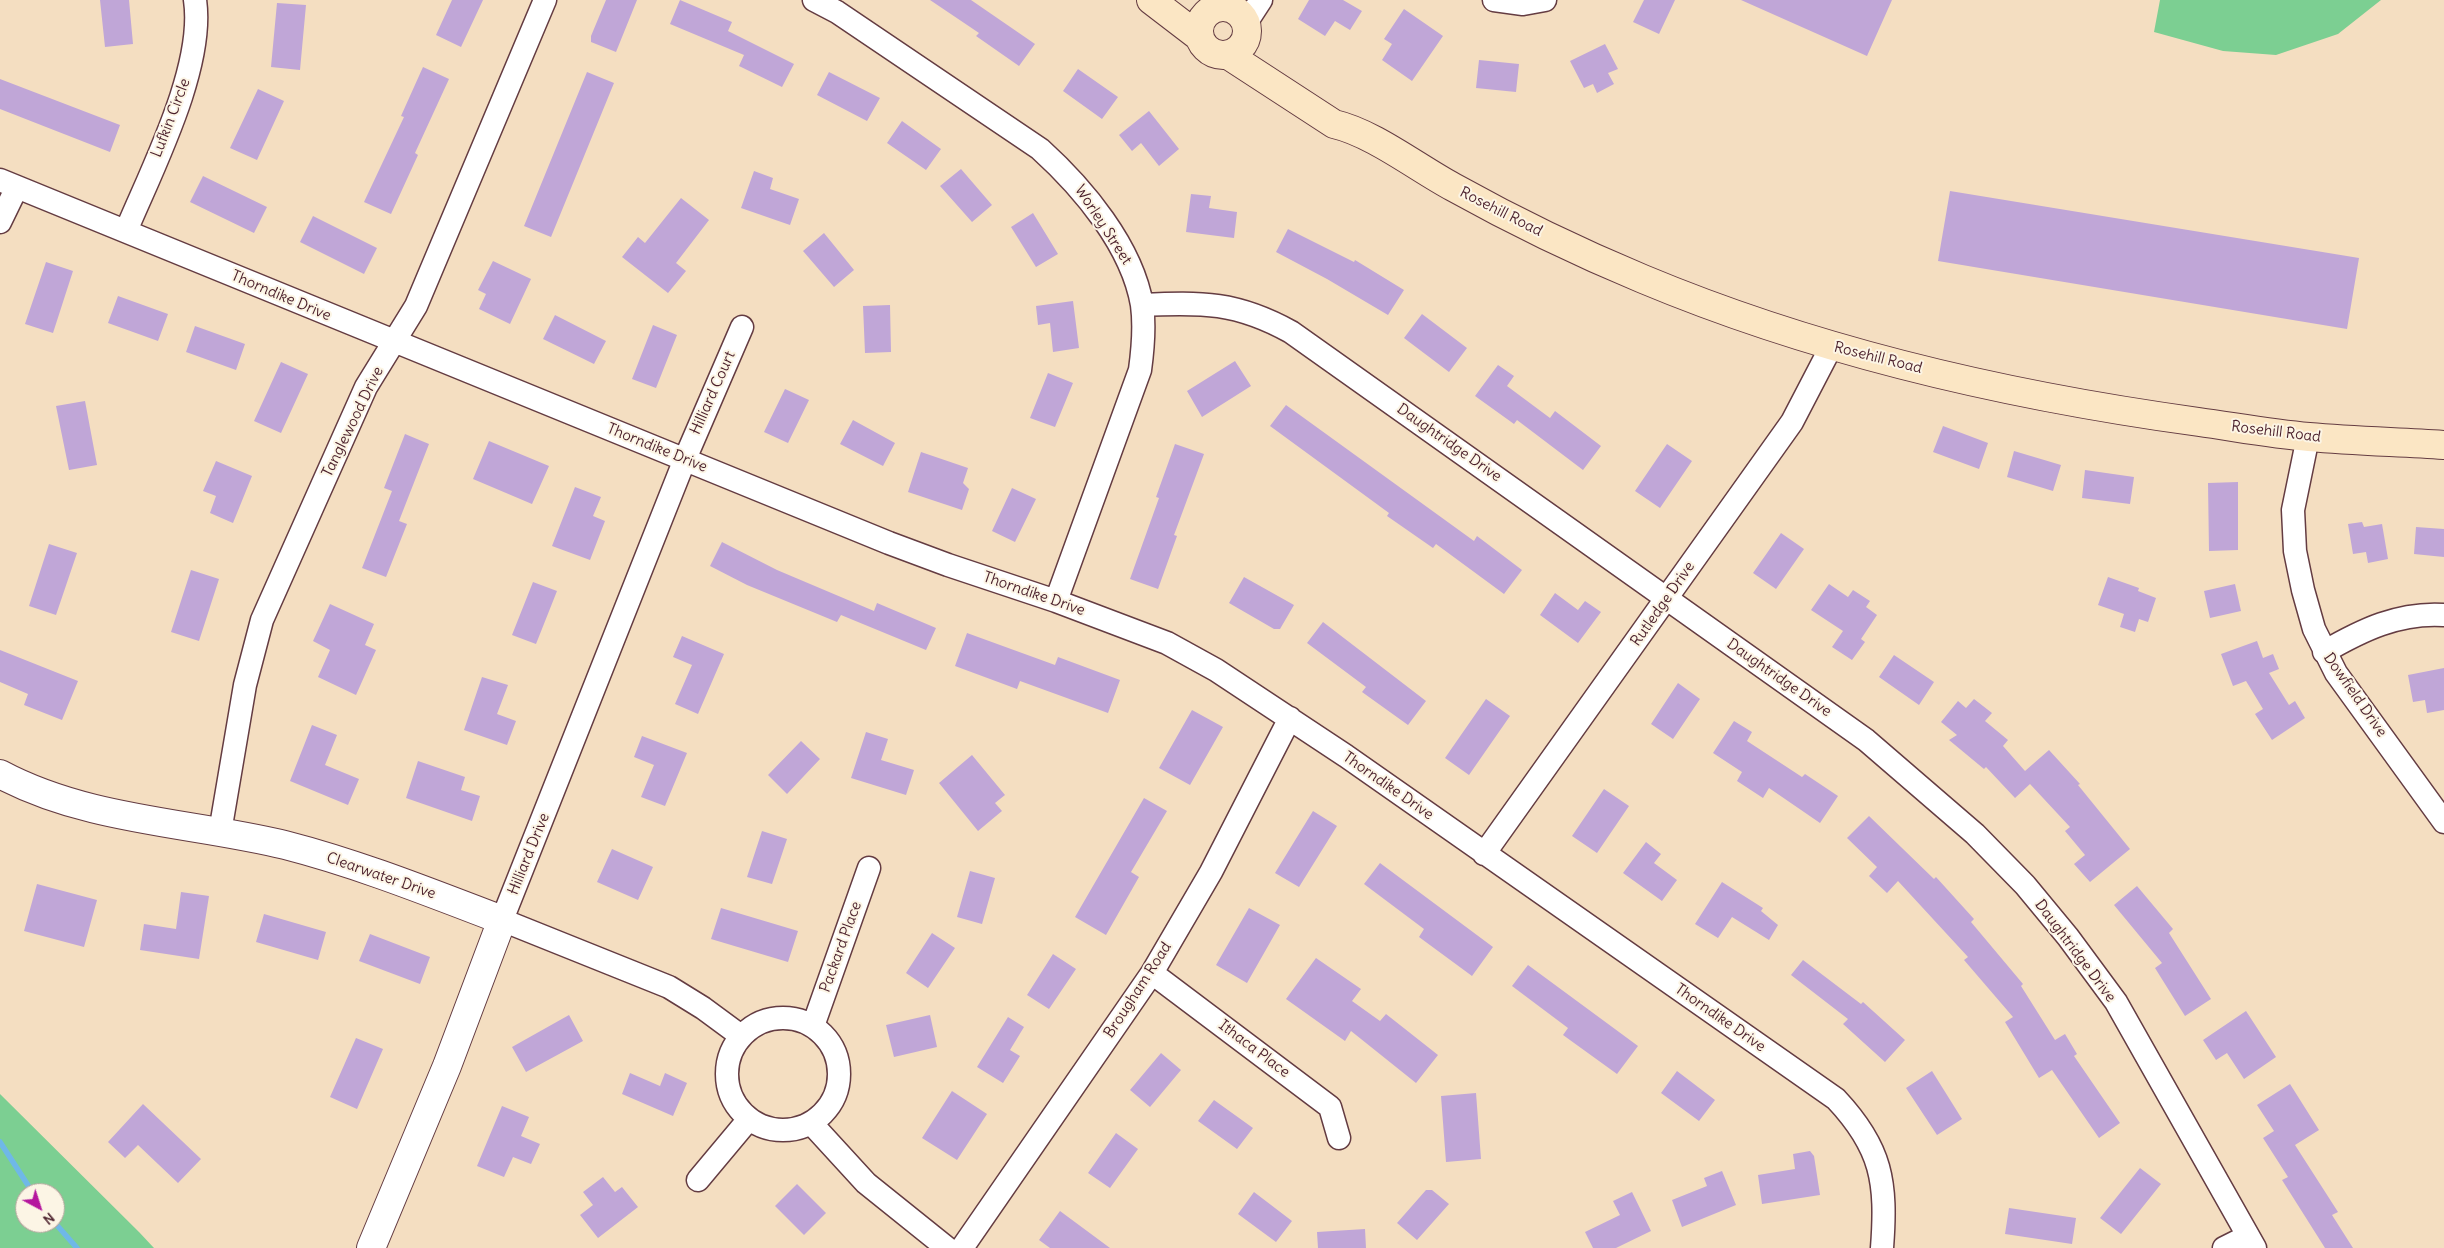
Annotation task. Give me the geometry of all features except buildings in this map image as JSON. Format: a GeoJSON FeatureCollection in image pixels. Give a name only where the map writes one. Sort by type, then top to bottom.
{"type":"FeatureCollection","features":[{"type":"Feature","properties":{"kind":"main road"},"geometry":{"type":"LineString","coordinates":[[1151,0],[1198,36],[1206,50],[1220,56],[1228,55],[1242,46],[1246,27],[1235,10],[1219,6],[1189,6],[1179,0]]}},
{"type":"Feature","properties":{"kind":"main road"},"geometry":{"type":"LineString","coordinates":[[1198,36],[1201,20],[1219,6]]}},
{"type":"Feature","properties":{"kind":"main road","name":"Rosehill Road"},"geometry":{"type":"LineString","coordinates":[[1246,27],[1258,53],[1270,64],[1346,114],[1354,128]]}},
{"type":"Feature","properties":{"kind":"main road","name":"Rosehill Road"},"geometry":{"type":"LineString","coordinates":[[1228,55],[1334,124],[1354,128],[1453,187],[1572,247],[1700,302],[1831,346],[2046,397],[2159,416],[2308,437],[2444,445]]}},
{"type":"Feature","properties":{"kind":"street","name":"Lufkin Circle"},"geometry":{"type":"LineString","coordinates":[[126,231],[179,102],[191,60],[197,16],[195,0]]}},
{"type":"Feature","properties":{"kind":"street","name":"Tanglewood Drive"},"geometry":{"type":"LineString","coordinates":[[220,832],[245,685],[262,620],[366,387],[416,306],[545,0]]}},
{"type":"Feature","properties":{"kind":"street","name":"Worley Street"},"geometry":{"type":"LineString","coordinates":[[814,0],[837,12],[1040,149],[1070,175],[1088,196],[1126,256],[1136,281],[1142,305],[1144,343],[1140,370],[1056,601]]}},
{"type":"Feature","properties":{"kind":"street"},"geometry":{"type":"LineString","coordinates":[[1246,27],[1261,0]]}},
{"type":"Feature","properties":{"kind":"street"},"geometry":{"type":"LineString","coordinates":[[1494,0],[1523,4],[1545,0]]}},
{"type":"Feature","properties":{"kind":"street","name":"Thorndike Drive"},"geometry":{"type":"LineString","coordinates":[[8,184],[898,546],[1056,601],[1167,644],[1216,670],[1290,718],[1836,1099],[1854,1119],[1869,1142],[1879,1166],[1884,1192],[1882,1248]]}},
{"type":"Feature","properties":{"kind":"street"},"geometry":{"type":"LineString","coordinates":[[0,222],[8,184]]}},
{"type":"Feature","properties":{"kind":"street","name":"Daughtridge Drive"},"geometry":{"type":"LineString","coordinates":[[1142,305],[1216,304],[1268,319],[1292,332],[1866,740],[1975,834],[2025,886],[2068,937],[2116,1002],[2252,1242]]}},
{"type":"Feature","properties":{"kind":"street","name":"Hilliard Court"},"geometry":{"type":"LineString","coordinates":[[685,459],[742,327]]}},
{"type":"Feature","properties":{"kind":"street","name":"Rutledge Drive"},"geometry":{"type":"LineString","coordinates":[[1484,854],[1668,599],[1792,422],[1831,346]]}},
{"type":"Feature","properties":{"kind":"street","name":"Dowfield Drive"},"geometry":{"type":"LineString","coordinates":[[2308,437],[2293,510],[2294,534],[2303,590],[2314,629],[2336,673],[2444,822]]}},
{"type":"Feature","properties":{"kind":"street","name":"Hilliard Drive"},"geometry":{"type":"LineString","coordinates":[[371,1248],[447,1066],[502,920],[685,459]]}},
{"type":"Feature","properties":{"kind":"street"},"geometry":{"type":"LineString","coordinates":[[2324,652],[2358,632],[2383,622],[2409,616],[2444,615]]}},
{"type":"Feature","properties":{"kind":"street","name":"Brougham Road"},"geometry":{"type":"LineString","coordinates":[[962,1248],[1152,973],[1211,872],[1290,718]]}},
{"type":"Feature","properties":{"kind":"street","name":"Clearwater Drive"},"geometry":{"type":"LineString","coordinates":[[0,774],[27,788],[72,803],[158,823],[220,832],[285,845],[353,864],[502,920],[669,987],[703,1008],[741,1036]]}},
{"type":"Feature","properties":{"kind":"street","name":"Packard Place"},"geometry":{"type":"LineString","coordinates":[[813,1026],[869,868]]}},
{"type":"Feature","properties":{"kind":"street","name":"Ithaca Place"},"geometry":{"type":"LineString","coordinates":[[1152,973],[1330,1107],[1339,1138]]}},
{"type":"Feature","properties":{"kind":"street"},"geometry":{"type":"LineString","coordinates":[[775,1018],[794,1019],[813,1026],[827,1038],[837,1056],[840,1075],[836,1094],[826,1111],[811,1123],[796,1129],[779,1131],[763,1127],[748,1119],[739,1110],[728,1086],[729,1060],[741,1036],[763,1022],[775,1018]]}},
{"type":"Feature","properties":{"kind":"street"},"geometry":{"type":"LineString","coordinates":[[698,1180],[748,1119]]}},
{"type":"Feature","properties":{"kind":"street"},"geometry":{"type":"LineString","coordinates":[[811,1123],[866,1183],[946,1248]]}},
{"type":"Feature","properties":{"kind":"street"},"geometry":{"type":"LineString","coordinates":[[2224,1248],[2252,1242]]}},
{"type":"Feature","properties":{"kind":"green space"},"geometry":{"type":"Polygon","coordinates":[[[2160,0],[2381,0],[2338,34],[2276,55],[2223,51],[2154,32],[2160,0]]]}},
{"type":"Feature","properties":{"kind":"green space"},"geometry":{"type":"Polygon","coordinates":[[[0,1094],[139,1232],[154,1248],[0,1248],[0,1094]]]}},
{"type":"Feature","properties":{"kind":"waterway"},"geometry":{"type":"LineString","coordinates":[[0,1142],[27,1183]]}},
{"type":"Feature","properties":{"kind":"waterway"},"geometry":{"type":"LineString","coordinates":[[64,1233],[77,1248]]}}]}
